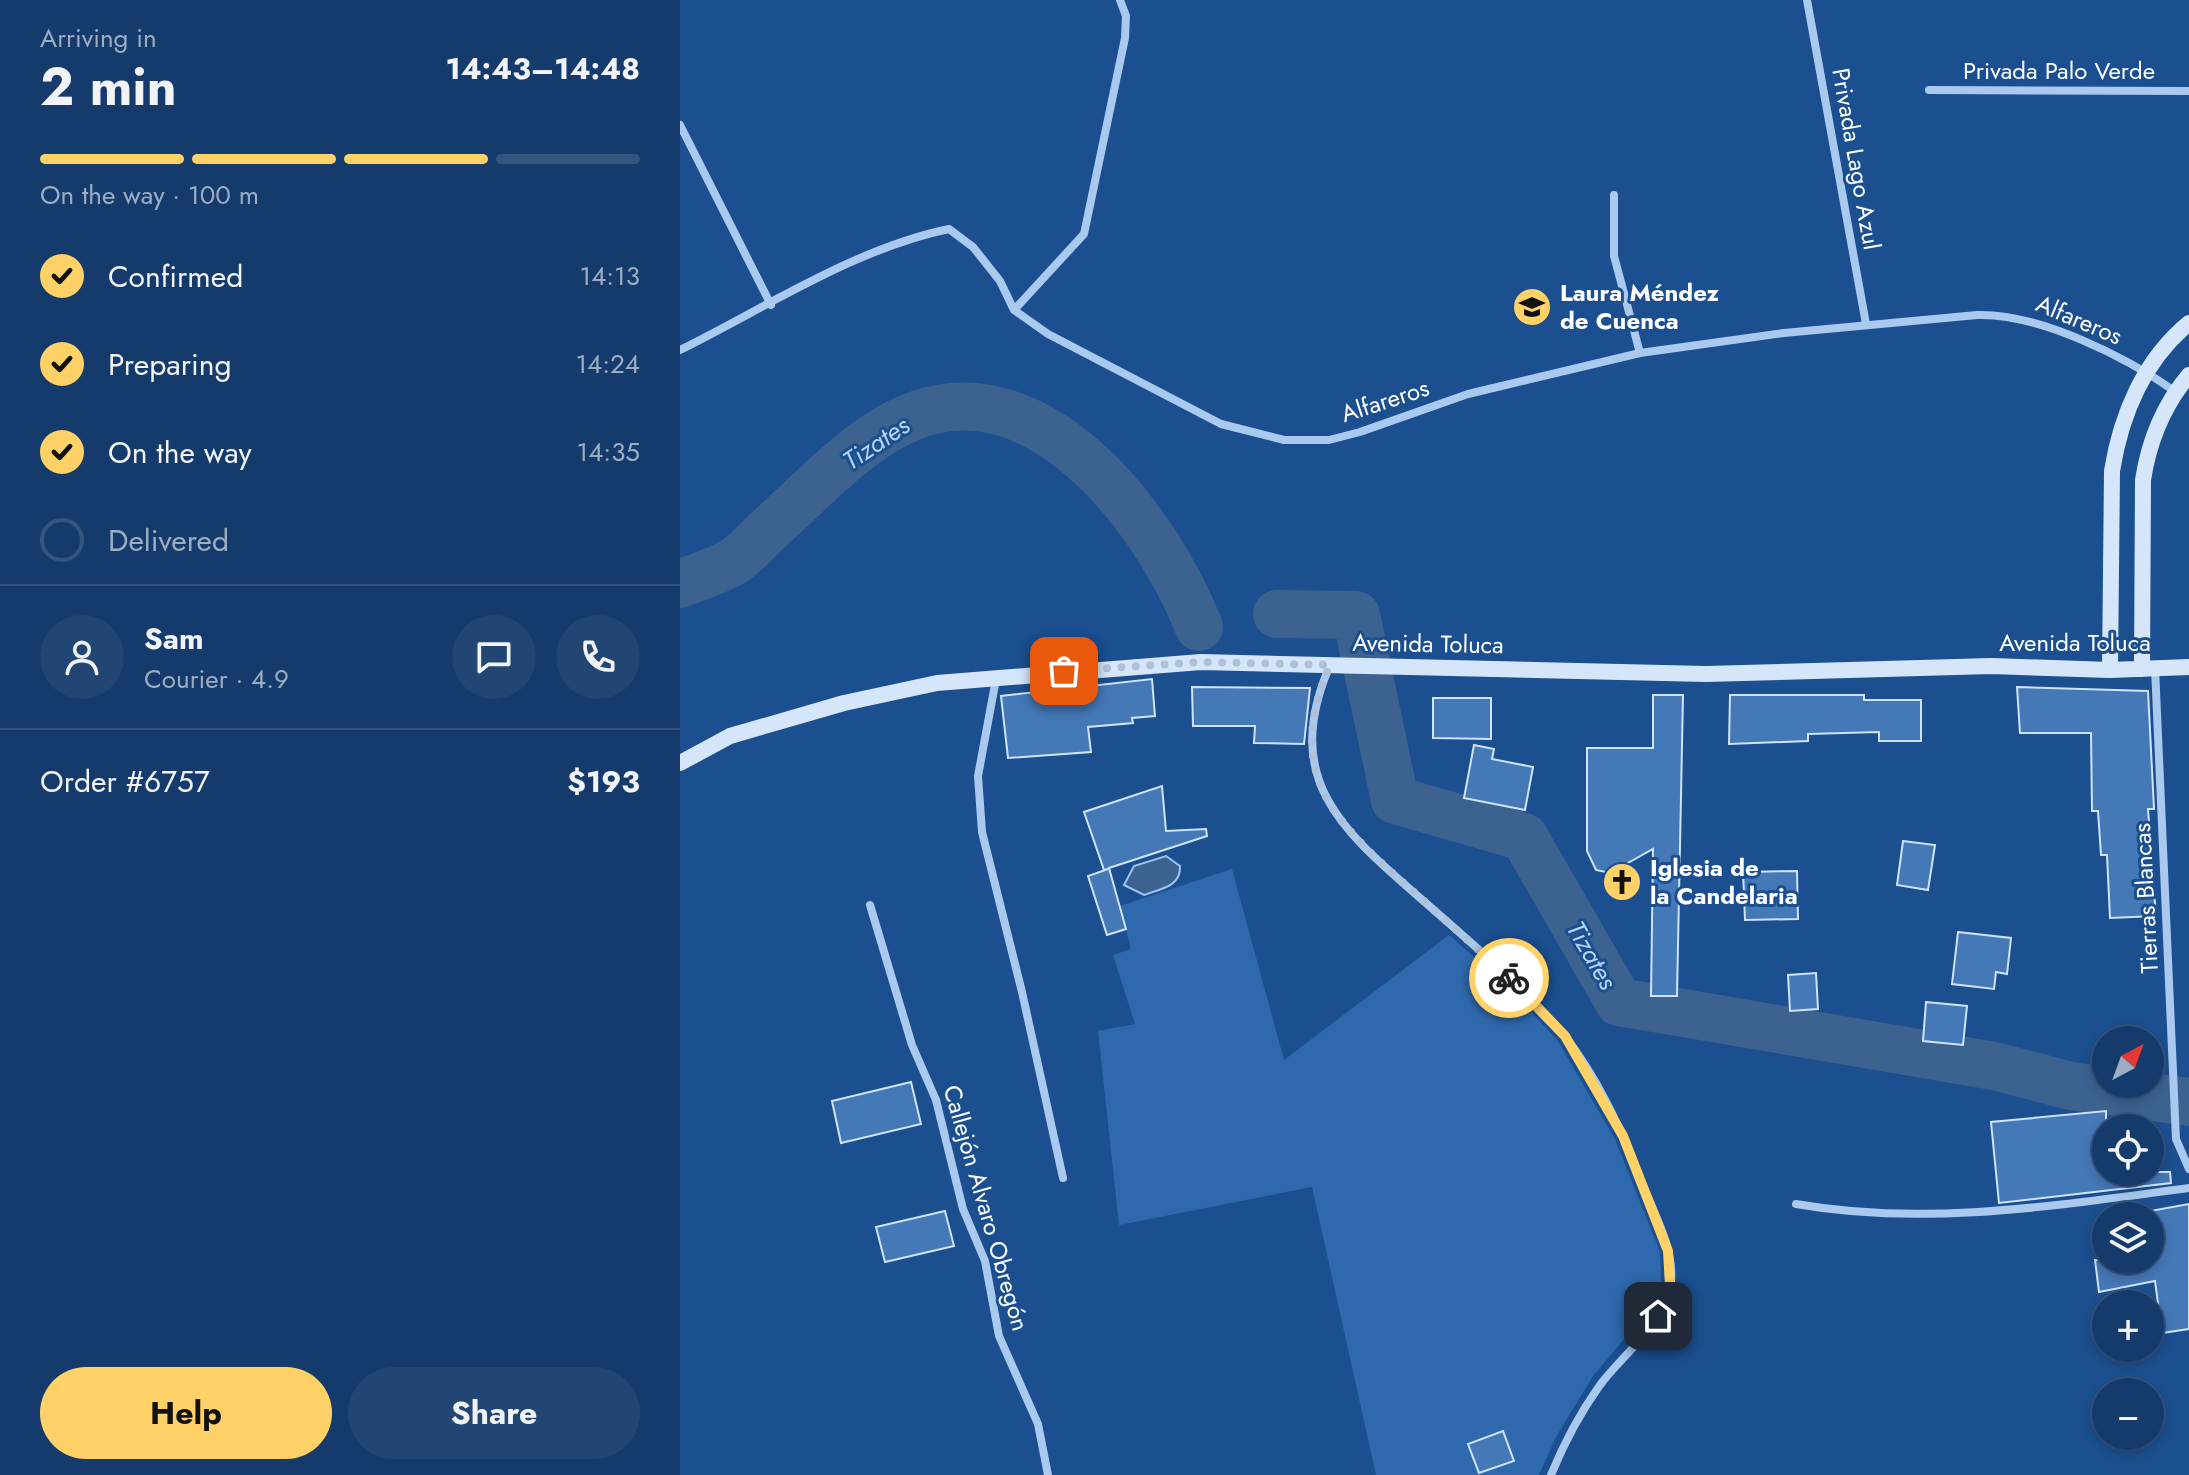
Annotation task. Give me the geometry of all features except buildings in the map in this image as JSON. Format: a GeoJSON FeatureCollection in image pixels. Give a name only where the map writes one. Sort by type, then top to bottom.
{"type":"FeatureCollection","features":[{"type":"Feature","properties":{"kind":"street"},"geometry":{"type":"LineString","coordinates":[[1014,310],[1084,234],[1125,38],[1126,16],[1120,0]]}},
{"type":"Feature","properties":{"kind":"street","name":"Privada Lago Azul"},"geometry":{"type":"LineString","coordinates":[[1807,0],[1866,324]]}},
{"type":"Feature","properties":{"kind":"street","name":"Privada Palo Verde"},"geometry":{"type":"LineString","coordinates":[[1929,90],[2189,91]]}},
{"type":"Feature","properties":{"kind":"street"},"geometry":{"type":"LineString","coordinates":[[680,125],[771,305]]}},
{"type":"Feature","properties":{"kind":"street"},"geometry":{"type":"LineString","coordinates":[[1614,195],[1614,256],[1640,353]]}},
{"type":"Feature","properties":{"kind":"street","name":"Alfareros"},"geometry":{"type":"LineString","coordinates":[[680,350],[831,271],[915,236],[949,229],[973,247],[1000,281],[1014,310],[1048,334],[1202,415],[1241,432],[1284,440],[1329,440],[1468,394],[1640,353],[1866,324],[1977,315],[2019,317],[2147,371],[2176,392]]}},
{"type":"Feature","properties":{"kind":"street"},"geometry":{"type":"LineString","coordinates":[[2110,670],[2112,471],[2124,419],[2147,371],[2189,323]]}},
{"type":"Feature","properties":{"kind":"street"},"geometry":{"type":"LineString","coordinates":[[2149,668],[2143,480],[2152,438],[2176,392],[2189,375]]}},
{"type":"Feature","properties":{"kind":"street","name":"Avenida Toluca"},"geometry":{"type":"LineString","coordinates":[[680,763],[730,736],[844,703],[937,683],[1201,662],[1706,674],[1991,666],[2110,670],[2189,667]]}},
{"type":"Feature","properties":{"kind":"street"},"geometry":{"type":"LineString","coordinates":[[1330,665],[1319,696],[1313,728],[1317,771],[1333,811],[1359,844],[1503,972],[1565,1036],[1623,1136],[1668,1251],[1670,1285],[1658,1316],[1600,1385],[1564,1444],[1551,1475]]}},
{"type":"Feature","properties":{"kind":"street","name":"Tierras Blancas"},"geometry":{"type":"LineString","coordinates":[[2149,668],[2176,1126],[2178,1150],[2189,1169]]}},
{"type":"Feature","properties":{"kind":"street"},"geometry":{"type":"LineString","coordinates":[[996,679],[978,776],[982,832],[1022,992],[1063,1178]]}},
{"type":"Feature","properties":{"kind":"street","name":"Callejón Alvaro Obregón"},"geometry":{"type":"LineString","coordinates":[[870,905],[912,1045],[936,1100],[963,1209],[985,1261],[999,1336],[1038,1424],[1048,1475]]}},
{"type":"Feature","properties":{"kind":"street"},"geometry":{"type":"LineString","coordinates":[[1796,1204],[1837,1211],[1925,1215],[2067,1204],[2189,1188]]}},
{"type":"Feature","properties":{"kind":"shaded area"},"geometry":{"type":"Polygon","coordinates":[[[1166,856],[1180,866],[1173,883],[1144,895],[1124,885],[1134,866],[1166,856]]]}},
{"type":"Feature","properties":{"kind":"shaded area"},"geometry":{"type":"Polygon","coordinates":[[[1232,869],[1284,1060],[1449,935],[1507,986],[1558,1041],[1615,1139],[1660,1252],[1661,1281],[1651,1307],[1593,1376],[1556,1437],[1539,1475],[1376,1475],[1312,1187],[1119,1225],[1098,1031],[1135,1024],[1113,955],[1131,949],[1120,906],[1232,869]]]}},
{"type":"Feature","properties":{"kind":"waterway","name":"Tizates"},"geometry":{"type":"LineString","coordinates":[[680,584],[736,560],[846,459],[898,423],[948,408],[996,411],[1042,429],[1083,459],[1121,497],[1153,540],[1179,584],[1199,627]]}},
{"type":"Feature","properties":{"kind":"waterway","name":"Tizates"},"geometry":{"type":"LineString","coordinates":[[1277,614],[1356,615],[1395,800],[1524,837],[1619,1002],[1994,1066],[2071,1086],[2189,1102]]}},
{"type":"Feature","properties":{"kind":"way so far"},"geometry":{"type":"LineString","coordinates":[[1064,671],[1201,662],[1330,665],[1316,707],[1313,749],[1323,791],[1333,811],[1344,829],[1359,844],[1509,978]]}},
{"type":"Feature","properties":{"kind":"place","name":"Laura Méndez de Cuenca"},"geometry":{"type":"Point","coordinates":[1532,307]}},
{"type":"Feature","properties":{"kind":"place","name":"Iglesia de la Candelaria"},"geometry":{"type":"Point","coordinates":[1622,882]}},
{"type":"Feature","properties":{"kind":"route"},"geometry":{"type":"LineString","coordinates":[[1509,978],[1565,1036],[1623,1136],[1668,1251],[1670,1285],[1658,1316]]}}]}
